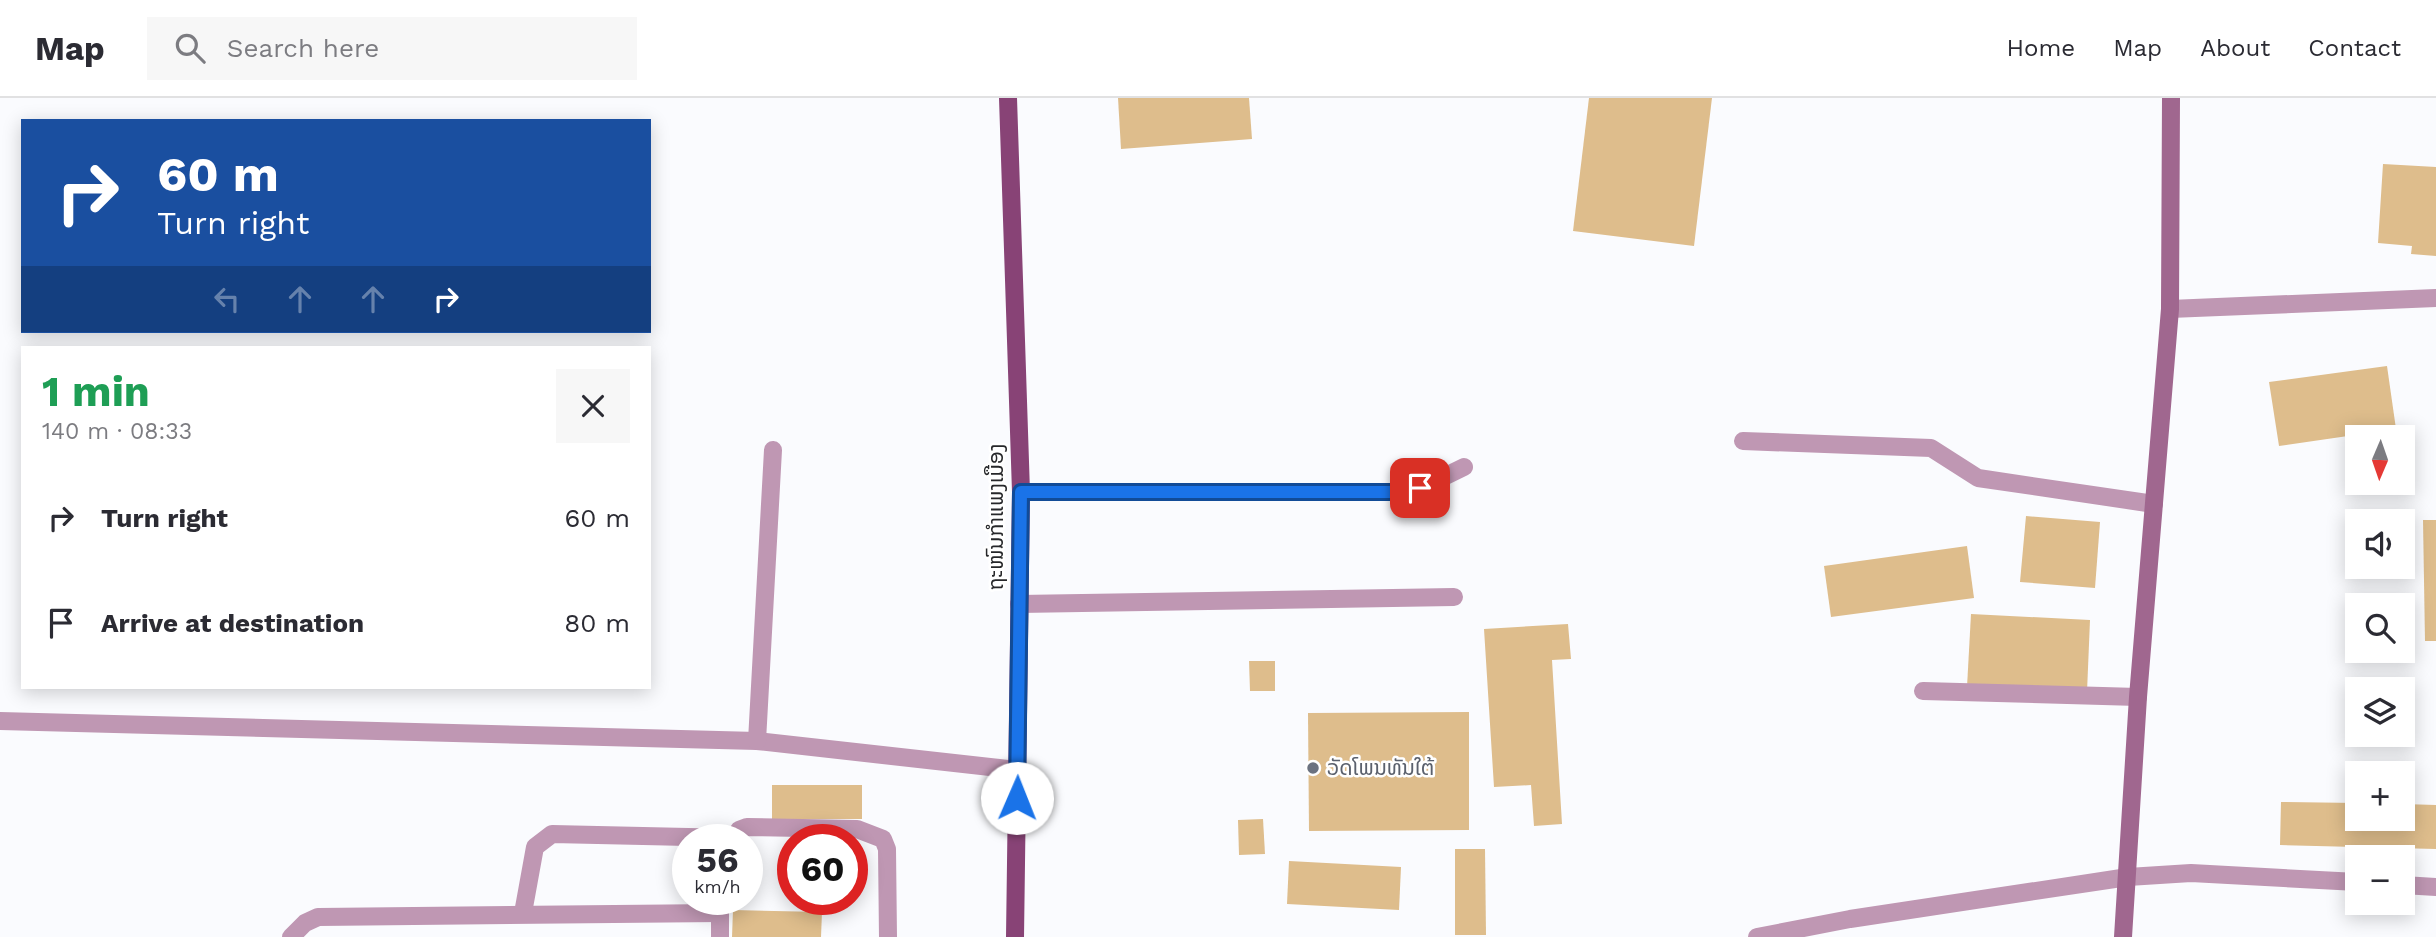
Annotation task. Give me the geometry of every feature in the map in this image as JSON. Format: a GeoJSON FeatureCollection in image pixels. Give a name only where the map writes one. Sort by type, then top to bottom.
{"type":"FeatureCollection","features":[{"type":"Feature","properties":{"kind":"main road","name":"ຖະໜົນກຳແພງເມືອງ"},"geometry":{"type":"LineString","coordinates":[[1007,98],[1021,492],[1015,937]]}},
{"type":"Feature","properties":{"kind":"street"},"geometry":{"type":"LineString","coordinates":[[2123,937],[2138,697],[2170,309],[2171,98]]}},
{"type":"Feature","properties":{"kind":"street"},"geometry":{"type":"LineString","coordinates":[[2170,309],[2436,298]]}},
{"type":"Feature","properties":{"kind":"street"},"geometry":{"type":"LineString","coordinates":[[1743,441],[1931,448],[1978,478],[2154,504]]}},
{"type":"Feature","properties":{"kind":"street"},"geometry":{"type":"LineString","coordinates":[[757,741],[773,450]]}},
{"type":"Feature","properties":{"kind":"street"},"geometry":{"type":"LineString","coordinates":[[1021,492],[1397,492],[1420,488],[1464,467]]}},
{"type":"Feature","properties":{"kind":"street"},"geometry":{"type":"LineString","coordinates":[[1018,604],[1454,597]]}},
{"type":"Feature","properties":{"kind":"street"},"geometry":{"type":"LineString","coordinates":[[1923,691],[2138,697]]}},
{"type":"Feature","properties":{"kind":"street"},"geometry":{"type":"LineString","coordinates":[[0,721],[757,741],[1017,770]]}},
{"type":"Feature","properties":{"kind":"street"},"geometry":{"type":"LineString","coordinates":[[763,827],[858,829],[883,839],[887,849],[888,937]]}},
{"type":"Feature","properties":{"kind":"street"},"geometry":{"type":"LineString","coordinates":[[523,913],[535,847],[552,834],[672,837]]}},
{"type":"Feature","properties":{"kind":"street"},"geometry":{"type":"LineString","coordinates":[[1757,937],[1850,919],[2127,877],[2191,873],[2345,881]]}},
{"type":"Feature","properties":{"kind":"street"},"geometry":{"type":"LineString","coordinates":[[2415,886],[2436,887]]}},
{"type":"Feature","properties":{"kind":"street"},"geometry":{"type":"LineString","coordinates":[[291,937],[305,923],[318,917],[672,908]]}},
{"type":"Feature","properties":{"kind":"street"},"geometry":{"type":"LineString","coordinates":[[720,937],[721,915]]}},
{"type":"Feature","properties":{"kind":"building"},"geometry":{"type":"Polygon","coordinates":[[[1118,98],[1249,98],[1252,139],[1121,149],[1118,98]]]}},
{"type":"Feature","properties":{"kind":"building"},"geometry":{"type":"Polygon","coordinates":[[[1589,98],[1712,98],[1694,246],[1573,231],[1589,98]]]}},
{"type":"Feature","properties":{"kind":"building"},"geometry":{"type":"Polygon","coordinates":[[[2383,164],[2436,167],[2436,256],[2411,254],[2412,246],[2378,243],[2383,164]]]}},
{"type":"Feature","properties":{"kind":"building"},"geometry":{"type":"Polygon","coordinates":[[[2387,366],[2395,425],[2345,425],[2345,436],[2279,446],[2269,382],[2387,366]]]}},
{"type":"Feature","properties":{"kind":"building"},"geometry":{"type":"Polygon","coordinates":[[[2026,516],[2100,522],[2095,588],[2020,582],[2026,516]]]}},
{"type":"Feature","properties":{"kind":"building"},"geometry":{"type":"Polygon","coordinates":[[[2423,520],[2436,520],[2436,641],[2425,641],[2423,520]]]}},
{"type":"Feature","properties":{"kind":"building"},"geometry":{"type":"Polygon","coordinates":[[[1967,546],[1974,598],[1831,617],[1824,566],[1967,546]]]}},
{"type":"Feature","properties":{"kind":"building"},"geometry":{"type":"Polygon","coordinates":[[[1971,614],[2090,620],[2087,692],[1967,687],[1971,614]]]}},
{"type":"Feature","properties":{"kind":"building"},"geometry":{"type":"Polygon","coordinates":[[[1568,624],[1571,659],[1552,660],[1562,824],[1534,826],[1531,785],[1494,787],[1484,629],[1568,624]]]}},
{"type":"Feature","properties":{"kind":"building"},"geometry":{"type":"Polygon","coordinates":[[[1249,661],[1275,661],[1275,691],[1250,691],[1249,661]]]}},
{"type":"Feature","properties":{"kind":"building"},"geometry":{"type":"Polygon","coordinates":[[[1469,712],[1469,830],[1309,831],[1308,713],[1469,712]]]}},
{"type":"Feature","properties":{"kind":"building"},"geometry":{"type":"Polygon","coordinates":[[[772,785],[862,785],[862,819],[772,819],[772,785]]]}},
{"type":"Feature","properties":{"kind":"building"},"geometry":{"type":"Polygon","coordinates":[[[2281,802],[2345,803],[2345,831],[2415,831],[2415,804],[2436,805],[2436,849],[2415,848],[2415,845],[2280,845],[2281,802]]]}},
{"type":"Feature","properties":{"kind":"building"},"geometry":{"type":"Polygon","coordinates":[[[1263,819],[1265,854],[1239,855],[1238,820],[1263,819]]]}},
{"type":"Feature","properties":{"kind":"building"},"geometry":{"type":"Polygon","coordinates":[[[1455,849],[1485,849],[1486,935],[1455,935],[1455,849]]]}},
{"type":"Feature","properties":{"kind":"building"},"geometry":{"type":"Polygon","coordinates":[[[1289,861],[1401,867],[1399,910],[1287,904],[1289,861]]]}},
{"type":"Feature","properties":{"kind":"building"},"geometry":{"type":"Polygon","coordinates":[[[763,911],[777,911],[777,915],[822,915],[821,937],[732,937],[733,915],[763,915],[763,911]]]}},
{"type":"Feature","properties":{"kind":"place","name":"ວັດໂພນທັນໃຕ້"},"geometry":{"type":"Point","coordinates":[1313,768]}},
{"type":"Feature","properties":{"kind":"route"},"geometry":{"type":"LineString","coordinates":[[1017,798],[1021,492],[1397,492],[1420,488]]}}]}
